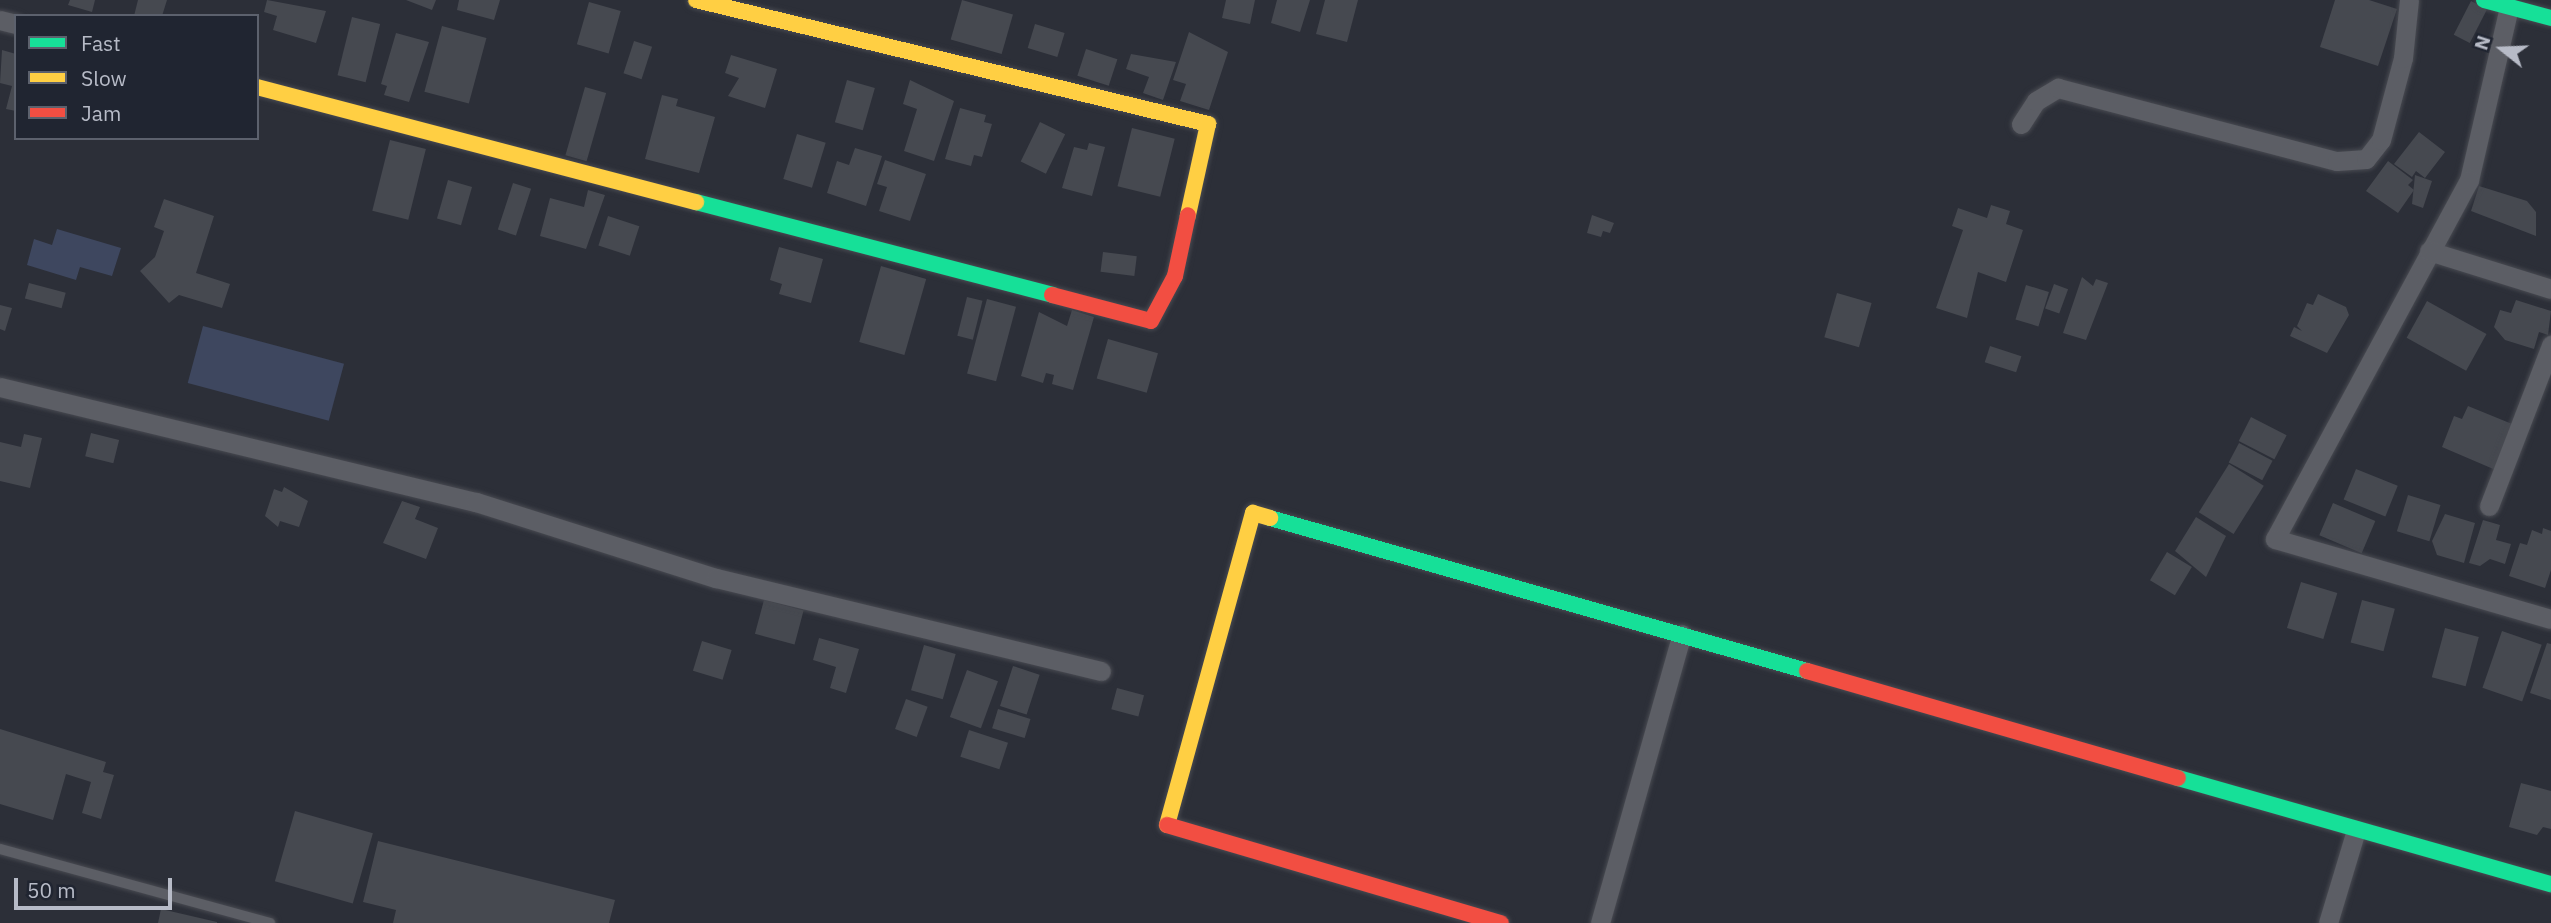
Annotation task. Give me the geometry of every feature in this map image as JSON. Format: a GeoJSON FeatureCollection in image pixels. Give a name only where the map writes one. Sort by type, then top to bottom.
{"type":"FeatureCollection","features":[{"type":"Feature","properties":{"kind":"street"},"geometry":{"type":"LineString","coordinates":[[259,88],[1151,321],[1175,276],[1208,124],[696,0]]}},
{"type":"Feature","properties":{"kind":"street"},"geometry":{"type":"LineString","coordinates":[[2021,124],[2036,101],[2059,88],[2337,161],[2366,159],[2381,140],[2400,70],[2409,0]]}},
{"type":"Feature","properties":{"kind":"street"},"geometry":{"type":"LineString","coordinates":[[2484,0],[2551,18]]}},
{"type":"Feature","properties":{"kind":"street"},"geometry":{"type":"LineString","coordinates":[[2509,7],[2469,180],[2275,539],[2551,620]]}},
{"type":"Feature","properties":{"kind":"street"},"geometry":{"type":"LineString","coordinates":[[2429,251],[2551,289]]}},
{"type":"Feature","properties":{"kind":"street"},"geometry":{"type":"LineString","coordinates":[[2488,506],[2551,345]]}},
{"type":"Feature","properties":{"kind":"street"},"geometry":{"type":"LineString","coordinates":[[0,387],[476,502],[716,578],[1101,671]]}},
{"type":"Feature","properties":{"kind":"street"},"geometry":{"type":"LineString","coordinates":[[1501,923],[1166,828],[1253,513],[2551,884]]}},
{"type":"Feature","properties":{"kind":"street"},"geometry":{"type":"LineString","coordinates":[[1600,923],[1682,634]]}},
{"type":"Feature","properties":{"kind":"street"},"geometry":{"type":"LineString","coordinates":[[2328,923],[2356,830]]}},
{"type":"Feature","properties":{"kind":"lane"},"geometry":{"type":"LineString","coordinates":[[0,849],[270,923]]}},
{"type":"Feature","properties":{"kind":"water"},"geometry":{"type":"Polygon","coordinates":[[[57,229],[121,248],[112,276],[80,267],[76,280],[27,265],[34,239],[52,245],[57,229]]]}},
{"type":"Feature","properties":{"kind":"water"},"geometry":{"type":"Polygon","coordinates":[[[203,326],[344,364],[329,421],[188,383],[203,326]]]}},
{"type":"Feature","properties":{"kind":"building"},"geometry":{"type":"Polygon","coordinates":[[[70,0],[95,0],[92,12],[68,5],[70,0]]]}},
{"type":"Feature","properties":{"kind":"building"},"geometry":{"type":"Polygon","coordinates":[[[138,0],[167,0],[163,14],[134,14],[138,0]]]}},
{"type":"Feature","properties":{"kind":"building"},"geometry":{"type":"Polygon","coordinates":[[[267,0],[326,11],[316,43],[273,30],[277,16],[264,12],[267,0]]]}},
{"type":"Feature","properties":{"kind":"building"},"geometry":{"type":"Polygon","coordinates":[[[406,0],[436,0],[432,10],[406,0]]]}},
{"type":"Feature","properties":{"kind":"building"},"geometry":{"type":"Polygon","coordinates":[[[459,0],[500,0],[494,20],[457,10],[459,0]]]}},
{"type":"Feature","properties":{"kind":"building"},"geometry":{"type":"Polygon","coordinates":[[[962,0],[1013,15],[1002,54],[951,39],[962,0]]]}},
{"type":"Feature","properties":{"kind":"building"},"geometry":{"type":"Polygon","coordinates":[[[1226,0],[1255,0],[1250,24],[1222,18],[1226,0]]]}},
{"type":"Feature","properties":{"kind":"building"},"geometry":{"type":"Polygon","coordinates":[[[1277,0],[1310,0],[1300,32],[1271,23],[1277,0]]]}},
{"type":"Feature","properties":{"kind":"building"},"geometry":{"type":"Polygon","coordinates":[[[1325,0],[1358,0],[1347,42],[1316,34],[1325,0]]]}},
{"type":"Feature","properties":{"kind":"building"},"geometry":{"type":"Polygon","coordinates":[[[2335,0],[2369,0],[2397,9],[2378,66],[2320,47],[2335,0]]]}},
{"type":"Feature","properties":{"kind":"building"},"geometry":{"type":"Polygon","coordinates":[[[2471,1],[2487,9],[2470,43],[2454,35],[2471,1]]]}},
{"type":"Feature","properties":{"kind":"building"},"geometry":{"type":"Polygon","coordinates":[[[589,2],[621,11],[609,53],[577,44],[589,2]]]}},
{"type":"Feature","properties":{"kind":"building"},"geometry":{"type":"Polygon","coordinates":[[[352,17],[380,24],[366,82],[337,75],[352,17]]]}},
{"type":"Feature","properties":{"kind":"building"},"geometry":{"type":"Polygon","coordinates":[[[1035,24],[1065,33],[1057,57],[1028,48],[1035,24]]]}},
{"type":"Feature","properties":{"kind":"building"},"geometry":{"type":"Polygon","coordinates":[[[442,26],[486,38],[469,104],[424,92],[442,26]]]}},
{"type":"Feature","properties":{"kind":"building"},"geometry":{"type":"Polygon","coordinates":[[[1189,32],[1228,52],[1209,110],[1180,101],[1186,84],[1173,80],[1189,32]]]}},
{"type":"Feature","properties":{"kind":"building"},"geometry":{"type":"Polygon","coordinates":[[[396,33],[429,42],[409,102],[384,95],[387,86],[381,84],[396,33]]]}},
{"type":"Feature","properties":{"kind":"building"},"geometry":{"type":"Polygon","coordinates":[[[634,41],[652,47],[642,79],[623,73],[634,41]]]}},
{"type":"Feature","properties":{"kind":"building"},"geometry":{"type":"Polygon","coordinates":[[[1086,49],[1117,59],[1109,86],[1077,76],[1086,49]]]}},
{"type":"Feature","properties":{"kind":"building"},"geometry":{"type":"Polygon","coordinates":[[[2,50],[14,53],[14,111],[6,109],[12,86],[0,83],[2,50]]]}},
{"type":"Feature","properties":{"kind":"building"},"geometry":{"type":"Polygon","coordinates":[[[1131,54],[1176,62],[1163,100],[1143,93],[1149,77],[1126,69],[1131,54]]]}},
{"type":"Feature","properties":{"kind":"building"},"geometry":{"type":"Polygon","coordinates":[[[731,55],[777,69],[765,108],[728,96],[739,78],[725,73],[731,55]]]}},
{"type":"Feature","properties":{"kind":"building"},"geometry":{"type":"Polygon","coordinates":[[[847,80],[875,88],[863,130],[835,122],[847,80]]]}},
{"type":"Feature","properties":{"kind":"building"},"geometry":{"type":"Polygon","coordinates":[[[910,80],[954,101],[934,161],[904,151],[917,109],[903,104],[910,80]]]}},
{"type":"Feature","properties":{"kind":"building"},"geometry":{"type":"Polygon","coordinates":[[[585,87],[606,93],[587,161],[565,155],[585,87]]]}},
{"type":"Feature","properties":{"kind":"building"},"geometry":{"type":"Polygon","coordinates":[[[662,95],[678,99],[676,106],[715,117],[699,173],[645,159],[662,95]]]}},
{"type":"Feature","properties":{"kind":"building"},"geometry":{"type":"Polygon","coordinates":[[[960,108],[986,115],[984,122],[992,124],[982,157],[974,155],[971,166],[945,159],[960,108]]]}},
{"type":"Feature","properties":{"kind":"building"},"geometry":{"type":"Polygon","coordinates":[[[1040,122],[1065,134],[1046,174],[1021,162],[1040,122]]]}},
{"type":"Feature","properties":{"kind":"building"},"geometry":{"type":"Polygon","coordinates":[[[1132,128],[1175,139],[1160,197],[1117,186],[1132,128]]]}},
{"type":"Feature","properties":{"kind":"building"},"geometry":{"type":"Polygon","coordinates":[[[2419,132],[2445,152],[2425,178],[2416,171],[2412,177],[2394,164],[2419,132]]]}},
{"type":"Feature","properties":{"kind":"building"},"geometry":{"type":"Polygon","coordinates":[[[797,134],[826,143],[812,188],[783,179],[797,134]]]}},
{"type":"Feature","properties":{"kind":"building"},"geometry":{"type":"Polygon","coordinates":[[[390,140],[426,149],[408,220],[372,211],[390,140]]]}},
{"type":"Feature","properties":{"kind":"building"},"geometry":{"type":"Polygon","coordinates":[[[1089,143],[1105,147],[1092,196],[1062,188],[1074,147],[1087,150],[1089,143]]]}},
{"type":"Feature","properties":{"kind":"building"},"geometry":{"type":"Polygon","coordinates":[[[855,148],[882,156],[866,206],[827,193],[837,161],[849,165],[855,148]]]}},
{"type":"Feature","properties":{"kind":"building"},"geometry":{"type":"Polygon","coordinates":[[[885,160],[926,174],[910,221],[879,211],[887,187],[877,184],[885,160]]]}},
{"type":"Feature","properties":{"kind":"building"},"geometry":{"type":"Polygon","coordinates":[[[2388,161],[2413,180],[2408,185],[2414,190],[2398,213],[2366,191],[2388,161]]]}},
{"type":"Feature","properties":{"kind":"building"},"geometry":{"type":"Polygon","coordinates":[[[2415,175],[2432,181],[2423,208],[2412,204],[2415,175]]]}},
{"type":"Feature","properties":{"kind":"building"},"geometry":{"type":"Polygon","coordinates":[[[448,180],[472,187],[461,225],[437,218],[448,180]]]}},
{"type":"Feature","properties":{"kind":"building"},"geometry":{"type":"Polygon","coordinates":[[[513,183],[531,189],[516,235],[498,230],[513,183]]]}},
{"type":"Feature","properties":{"kind":"building"},"geometry":{"type":"Polygon","coordinates":[[[2479,186],[2527,201],[2536,212],[2536,236],[2471,211],[2479,186]]]}},
{"type":"Feature","properties":{"kind":"building"},"geometry":{"type":"Polygon","coordinates":[[[588,190],[605,195],[586,249],[540,236],[550,198],[584,207],[588,190]]]}},
{"type":"Feature","properties":{"kind":"building"},"geometry":{"type":"Polygon","coordinates":[[[164,199],[214,216],[196,273],[230,284],[222,308],[179,295],[169,303],[140,271],[155,257],[164,231],[154,227],[164,199]]]}},
{"type":"Feature","properties":{"kind":"building"},"geometry":{"type":"Polygon","coordinates":[[[1991,205],[2010,211],[2006,224],[2023,230],[2006,282],[1978,272],[1967,318],[1936,308],[1963,230],[1952,226],[1958,208],[1987,218],[1991,205]]]}},
{"type":"Feature","properties":{"kind":"building"},"geometry":{"type":"Polygon","coordinates":[[[1592,215],[1614,223],[1610,233],[1603,231],[1601,237],[1587,233],[1592,215]]]}},
{"type":"Feature","properties":{"kind":"building"},"geometry":{"type":"Polygon","coordinates":[[[608,216],[639,226],[630,256],[598,245],[608,216]]]}},
{"type":"Feature","properties":{"kind":"building"},"geometry":{"type":"Polygon","coordinates":[[[779,247],[823,259],[811,303],[779,294],[782,284],[770,280],[779,247]]]}},
{"type":"Feature","properties":{"kind":"building"},"geometry":{"type":"Polygon","coordinates":[[[1103,252],[1137,256],[1134,276],[1101,272],[1103,252]]]}},
{"type":"Feature","properties":{"kind":"building"},"geometry":{"type":"Polygon","coordinates":[[[881,266],[926,279],[904,355],[859,342],[881,266]]]}},
{"type":"Feature","properties":{"kind":"building"},"geometry":{"type":"Polygon","coordinates":[[[2082,277],[2093,286],[2096,279],[2108,283],[2086,340],[2063,333],[2082,277]]]}},
{"type":"Feature","properties":{"kind":"building"},"geometry":{"type":"Polygon","coordinates":[[[29,283],[66,293],[62,308],[25,298],[29,283]]]}},
{"type":"Feature","properties":{"kind":"building"},"geometry":{"type":"Polygon","coordinates":[[[2054,284],[2068,289],[2059,314],[2045,308],[2054,284]]]}},
{"type":"Feature","properties":{"kind":"building"},"geometry":{"type":"Polygon","coordinates":[[[2026,285],[2049,292],[2038,326],[2015,319],[2026,285]]]}},
{"type":"Feature","properties":{"kind":"building"},"geometry":{"type":"Polygon","coordinates":[[[1837,293],[1872,303],[1859,347],[1824,337],[1837,293]]]}},
{"type":"Feature","properties":{"kind":"building"},"geometry":{"type":"Polygon","coordinates":[[[2318,294],[2346,307],[2349,315],[2327,353],[2290,336],[2294,327],[2302,331],[2297,326],[2307,303],[2313,305],[2318,294]]]}},
{"type":"Feature","properties":{"kind":"building"},"geometry":{"type":"Polygon","coordinates":[[[967,297],[983,301],[973,340],[957,336],[967,297]]]}},
{"type":"Feature","properties":{"kind":"building"},"geometry":{"type":"Polygon","coordinates":[[[987,299],[1016,307],[996,381],[967,373],[987,299]]]}},
{"type":"Feature","properties":{"kind":"building"},"geometry":{"type":"Polygon","coordinates":[[[2516,300],[2551,311],[2548,335],[2539,332],[2534,349],[2505,340],[2494,327],[2500,310],[2511,313],[2516,300]]]}},
{"type":"Feature","properties":{"kind":"building"},"geometry":{"type":"Polygon","coordinates":[[[2427,301],[2486,334],[2466,371],[2407,338],[2427,301]]]}},
{"type":"Feature","properties":{"kind":"building"},"geometry":{"type":"Polygon","coordinates":[[[0,305],[12,308],[5,331],[0,329],[0,305]]]}},
{"type":"Feature","properties":{"kind":"building"},"geometry":{"type":"Polygon","coordinates":[[[1072,310],[1094,317],[1073,390],[1052,384],[1054,375],[1046,373],[1043,383],[1021,376],[1039,312],[1067,326],[1072,310]]]}},
{"type":"Feature","properties":{"kind":"building"},"geometry":{"type":"Polygon","coordinates":[[[1108,339],[1158,353],[1147,393],[1097,378],[1108,339]]]}},
{"type":"Feature","properties":{"kind":"building"},"geometry":{"type":"Polygon","coordinates":[[[1990,346],[2021,356],[2016,372],[1985,362],[1990,346]]]}},
{"type":"Feature","properties":{"kind":"building"},"geometry":{"type":"Polygon","coordinates":[[[2468,406],[2517,426],[2498,471],[2442,447],[2454,416],[2462,419],[2468,406]]]}},
{"type":"Feature","properties":{"kind":"building"},"geometry":{"type":"Polygon","coordinates":[[[2251,417],[2287,435],[2274,459],[2239,441],[2251,417]]]}},
{"type":"Feature","properties":{"kind":"building"},"geometry":{"type":"Polygon","coordinates":[[[91,433],[119,440],[113,463],[85,456],[91,433]]]}},
{"type":"Feature","properties":{"kind":"building"},"geometry":{"type":"Polygon","coordinates":[[[24,434],[42,438],[30,488],[0,481],[0,442],[21,447],[24,434]]]}},
{"type":"Feature","properties":{"kind":"building"},"geometry":{"type":"Polygon","coordinates":[[[2239,443],[2273,461],[2262,480],[2229,462],[2239,443]]]}},
{"type":"Feature","properties":{"kind":"building"},"geometry":{"type":"Polygon","coordinates":[[[2229,464],[2264,486],[2234,534],[2199,512],[2229,464]]]}},
{"type":"Feature","properties":{"kind":"building"},"geometry":{"type":"Polygon","coordinates":[[[2356,469],[2398,486],[2385,516],[2344,500],[2356,469]]]}},
{"type":"Feature","properties":{"kind":"building"},"geometry":{"type":"Polygon","coordinates":[[[284,487],[308,501],[299,527],[280,521],[278,527],[265,516],[274,489],[282,492],[284,487]]]}},
{"type":"Feature","properties":{"kind":"building"},"geometry":{"type":"Polygon","coordinates":[[[2408,495],[2441,505],[2429,541],[2397,531],[2408,495]]]}},
{"type":"Feature","properties":{"kind":"building"},"geometry":{"type":"Polygon","coordinates":[[[402,501],[420,507],[415,519],[438,528],[426,559],[383,543],[402,501]]]}},
{"type":"Feature","properties":{"kind":"building"},"geometry":{"type":"Polygon","coordinates":[[[2333,503],[2375,521],[2362,553],[2319,535],[2333,503]]]}},
{"type":"Feature","properties":{"kind":"building"},"geometry":{"type":"Polygon","coordinates":[[[2445,514],[2475,523],[2464,563],[2437,555],[2432,541],[2445,514]]]}},
{"type":"Feature","properties":{"kind":"building"},"geometry":{"type":"Polygon","coordinates":[[[2196,517],[2226,536],[2206,577],[2175,551],[2196,517]]]}},
{"type":"Feature","properties":{"kind":"building"},"geometry":{"type":"Polygon","coordinates":[[[2483,520],[2500,525],[2496,540],[2511,544],[2505,564],[2490,559],[2480,566],[2469,563],[2483,520]]]}},
{"type":"Feature","properties":{"kind":"building"},"geometry":{"type":"Polygon","coordinates":[[[2543,528],[2551,531],[2551,570],[2545,588],[2509,576],[2520,543],[2527,545],[2532,530],[2542,534],[2543,528]]]}},
{"type":"Feature","properties":{"kind":"building"},"geometry":{"type":"Polygon","coordinates":[[[2167,552],[2192,567],[2175,595],[2150,580],[2167,552]]]}},
{"type":"Feature","properties":{"kind":"building"},"geometry":{"type":"Polygon","coordinates":[[[2301,582],[2337,593],[2323,639],[2287,628],[2301,582]]]}},
{"type":"Feature","properties":{"kind":"building"},"geometry":{"type":"Polygon","coordinates":[[[764,600],[804,611],[795,644],[755,634],[764,600]]]}},
{"type":"Feature","properties":{"kind":"building"},"geometry":{"type":"Polygon","coordinates":[[[2362,600],[2395,609],[2383,651],[2351,643],[2362,600]]]}},
{"type":"Feature","properties":{"kind":"building"},"geometry":{"type":"Polygon","coordinates":[[[2445,628],[2479,637],[2466,686],[2432,677],[2445,628]]]}},
{"type":"Feature","properties":{"kind":"building"},"geometry":{"type":"Polygon","coordinates":[[[2502,631],[2542,645],[2522,701],[2482,688],[2502,631]]]}},
{"type":"Feature","properties":{"kind":"building"},"geometry":{"type":"Polygon","coordinates":[[[819,638],[859,649],[846,693],[830,688],[836,667],[813,660],[819,638]]]}},
{"type":"Feature","properties":{"kind":"building"},"geometry":{"type":"Polygon","coordinates":[[[702,641],[732,650],[723,680],[693,671],[702,641]]]}},
{"type":"Feature","properties":{"kind":"building"},"geometry":{"type":"Polygon","coordinates":[[[2547,643],[2551,644],[2551,700],[2530,693],[2547,643]]]}},
{"type":"Feature","properties":{"kind":"building"},"geometry":{"type":"Polygon","coordinates":[[[924,645],[956,654],[943,699],[911,690],[924,645]]]}},
{"type":"Feature","properties":{"kind":"building"},"geometry":{"type":"Polygon","coordinates":[[[1013,666],[1040,675],[1027,715],[1000,706],[1013,666]]]}},
{"type":"Feature","properties":{"kind":"building"},"geometry":{"type":"Polygon","coordinates":[[[967,670],[998,681],[981,728],[950,717],[967,670]]]}},
{"type":"Feature","properties":{"kind":"building"},"geometry":{"type":"Polygon","coordinates":[[[1117,688],[1144,695],[1138,716],[1111,709],[1117,688]]]}},
{"type":"Feature","properties":{"kind":"building"},"geometry":{"type":"Polygon","coordinates":[[[906,699],[928,707],[917,737],[895,729],[906,699]]]}},
{"type":"Feature","properties":{"kind":"building"},"geometry":{"type":"Polygon","coordinates":[[[998,709],[1031,719],[1025,738],[992,728],[998,709]]]}},
{"type":"Feature","properties":{"kind":"building"},"geometry":{"type":"Polygon","coordinates":[[[0,729],[106,762],[103,772],[114,775],[101,819],[82,813],[91,782],[66,774],[53,820],[0,804],[0,729]]]}},
{"type":"Feature","properties":{"kind":"building"},"geometry":{"type":"Polygon","coordinates":[[[969,730],[1008,743],[999,769],[960,757],[969,730]]]}},
{"type":"Feature","properties":{"kind":"building"},"geometry":{"type":"Polygon","coordinates":[[[2521,783],[2551,791],[2551,829],[2543,827],[2537,835],[2509,827],[2521,783]]]}},
{"type":"Feature","properties":{"kind":"building"},"geometry":{"type":"Polygon","coordinates":[[[295,811],[373,833],[353,903],[275,881],[295,811]]]}},
{"type":"Feature","properties":{"kind":"building"},"geometry":{"type":"Polygon","coordinates":[[[378,841],[615,900],[609,923],[393,923],[396,910],[363,902],[378,841]]]}},
{"type":"Feature","properties":{"kind":"building"},"geometry":{"type":"Polygon","coordinates":[[[161,909],[217,922],[217,923],[158,923],[161,909]]]}},
{"type":"Feature","properties":{"kind":"traffic: fast"},"geometry":{"type":"LineString","coordinates":[[2484,0],[2551,18]]}},
{"type":"Feature","properties":{"kind":"traffic: fast"},"geometry":{"type":"LineString","coordinates":[[696,202],[1052,295]]}},
{"type":"Feature","properties":{"kind":"traffic: fast"},"geometry":{"type":"LineString","coordinates":[[1270,518],[1807,671]]}},
{"type":"Feature","properties":{"kind":"traffic: fast"},"geometry":{"type":"LineString","coordinates":[[2178,778],[2551,884]]}},
{"type":"Feature","properties":{"kind":"traffic: slow"},"geometry":{"type":"LineString","coordinates":[[696,0],[1208,124],[1188,215]]}},
{"type":"Feature","properties":{"kind":"traffic: slow"},"geometry":{"type":"LineString","coordinates":[[259,88],[696,202]]}},
{"type":"Feature","properties":{"kind":"traffic: slow"},"geometry":{"type":"LineString","coordinates":[[1167,825],[1253,513],[1270,518]]}},
{"type":"Feature","properties":{"kind":"traffic: jam"},"geometry":{"type":"LineString","coordinates":[[1052,295],[1151,321],[1175,276],[1188,215]]}},
{"type":"Feature","properties":{"kind":"traffic: jam"},"geometry":{"type":"LineString","coordinates":[[1807,671],[2178,778]]}},
{"type":"Feature","properties":{"kind":"traffic: jam"},"geometry":{"type":"LineString","coordinates":[[1167,825],[1501,923]]}}]}
